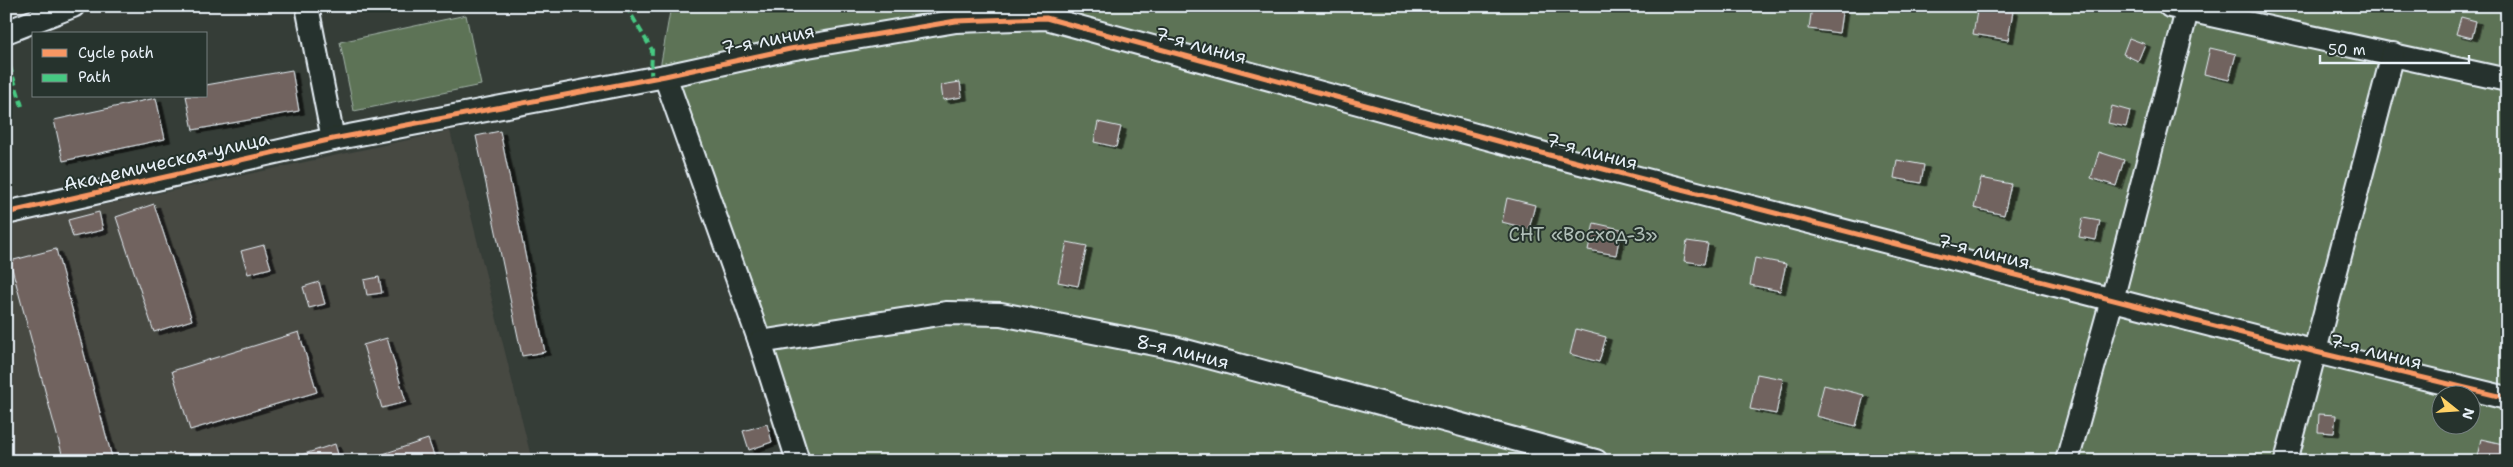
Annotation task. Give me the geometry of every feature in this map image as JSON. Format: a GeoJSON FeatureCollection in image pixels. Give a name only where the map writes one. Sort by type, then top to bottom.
{"type":"FeatureCollection","features":[{"type":"Feature","properties":{"kind":"street"},"geometry":{"type":"LineString","coordinates":[[6,32],[73,6]]}},
{"type":"Feature","properties":{"kind":"street"},"geometry":{"type":"LineString","coordinates":[[307,6],[333,139]]}},
{"type":"Feature","properties":{"kind":"street"},"geometry":{"type":"LineString","coordinates":[[2068,461],[2112,300],[2178,9],[2394,54],[2507,80]]}},
{"type":"Feature","properties":{"kind":"street","name":"7-я линия"},"geometry":{"type":"LineString","coordinates":[[333,139],[665,76],[790,49],[956,21],[1047,12],[1549,156],[2316,352],[2507,398]]}},
{"type":"Feature","properties":{"kind":"street"},"geometry":{"type":"LineString","coordinates":[[2286,461],[2394,54]]}},
{"type":"Feature","properties":{"kind":"street"},"geometry":{"type":"LineString","coordinates":[[665,76],[760,342],[798,461]]}},
{"type":"Feature","properties":{"kind":"street","name":"Академическая улица"},"geometry":{"type":"LineString","coordinates":[[6,213],[333,139]]}},
{"type":"Feature","properties":{"kind":"street","name":"8-я линия"},"geometry":{"type":"LineString","coordinates":[[760,342],[946,313],[1001,314],[1175,348],[1596,461]]}},
{"type":"Feature","properties":{"kind":"shaded area"},"geometry":{"type":"Polygon","coordinates":[[[450,131],[532,461],[6,461],[6,226],[450,131]]]}},
{"type":"Feature","properties":{"kind":"green space","name":"СНТ «Восход-3»"},"geometry":{"type":"Polygon","coordinates":[[[671,6],[2507,6],[2507,461],[791,461],[659,74],[671,6]]]}},
{"type":"Feature","properties":{"kind":"green space"},"geometry":{"type":"Polygon","coordinates":[[[466,15],[481,85],[354,111],[340,42],[466,15]]]}},
{"type":"Feature","properties":{"kind":"building"},"geometry":{"type":"Polygon","coordinates":[[[1812,6],[1843,6],[1839,33],[1809,29],[1812,6]]]}},
{"type":"Feature","properties":{"kind":"building"},"geometry":{"type":"Polygon","coordinates":[[[1978,6],[2013,11],[2008,40],[1973,34],[1978,6]]]}},
{"type":"Feature","properties":{"kind":"building"},"geometry":{"type":"Polygon","coordinates":[[[2461,17],[2476,21],[2472,38],[2456,34],[2461,17]]]}},
{"type":"Feature","properties":{"kind":"building"},"geometry":{"type":"Polygon","coordinates":[[[2129,38],[2145,44],[2138,61],[2123,54],[2129,38]]]}},
{"type":"Feature","properties":{"kind":"building"},"geometry":{"type":"Polygon","coordinates":[[[2210,48],[2236,54],[2229,80],[2204,74],[2210,48]]]}},
{"type":"Feature","properties":{"kind":"building"},"geometry":{"type":"Polygon","coordinates":[[[292,70],[299,111],[193,130],[186,98],[208,98],[208,85],[292,70]]]}},
{"type":"Feature","properties":{"kind":"building"},"geometry":{"type":"Polygon","coordinates":[[[960,82],[962,97],[943,100],[941,85],[960,82]]]}},
{"type":"Feature","properties":{"kind":"building"},"geometry":{"type":"Polygon","coordinates":[[[156,98],[165,139],[63,161],[54,120],[156,98]]]}},
{"type":"Feature","properties":{"kind":"building"},"geometry":{"type":"Polygon","coordinates":[[[2112,106],[2130,111],[2126,127],[2108,123],[2112,106]]]}},
{"type":"Feature","properties":{"kind":"building"},"geometry":{"type":"Polygon","coordinates":[[[1098,122],[1121,127],[1116,147],[1094,142],[1098,122]]]}},
{"type":"Feature","properties":{"kind":"building"},"geometry":{"type":"Polygon","coordinates":[[[500,131],[545,352],[522,356],[476,136],[500,131]]]}},
{"type":"Feature","properties":{"kind":"building"},"geometry":{"type":"Polygon","coordinates":[[[2099,152],[2124,160],[2116,186],[2091,178],[2099,152]]]}},
{"type":"Feature","properties":{"kind":"building"},"geometry":{"type":"Polygon","coordinates":[[[1897,160],[1924,165],[1921,183],[1894,178],[1897,160]]]}},
{"type":"Feature","properties":{"kind":"building"},"geometry":{"type":"Polygon","coordinates":[[[1981,178],[2011,184],[2004,215],[1974,208],[1981,178]]]}},
{"type":"Feature","properties":{"kind":"building"},"geometry":{"type":"Polygon","coordinates":[[[1507,198],[1535,205],[1529,229],[1502,222],[1507,198]]]}},
{"type":"Feature","properties":{"kind":"building"},"geometry":{"type":"Polygon","coordinates":[[[154,204],[192,320],[154,332],[116,217],[154,204]]]}},
{"type":"Feature","properties":{"kind":"building"},"geometry":{"type":"Polygon","coordinates":[[[99,212],[103,230],[73,237],[68,220],[99,212]]]}},
{"type":"Feature","properties":{"kind":"building"},"geometry":{"type":"Polygon","coordinates":[[[2083,218],[2100,221],[2096,240],[2079,237],[2083,218]]]}},
{"type":"Feature","properties":{"kind":"building"},"geometry":{"type":"Polygon","coordinates":[[[1594,223],[1621,229],[1616,255],[1588,250],[1594,223]]]}},
{"type":"Feature","properties":{"kind":"building"},"geometry":{"type":"Polygon","coordinates":[[[1687,241],[1708,244],[1704,264],[1684,261],[1687,241]]]}},
{"type":"Feature","properties":{"kind":"building"},"geometry":{"type":"Polygon","coordinates":[[[1067,242],[1087,246],[1078,286],[1058,282],[1067,242]]]}},
{"type":"Feature","properties":{"kind":"building"},"geometry":{"type":"Polygon","coordinates":[[[264,245],[271,268],[248,274],[241,251],[264,245]]]}},
{"type":"Feature","properties":{"kind":"building"},"geometry":{"type":"Polygon","coordinates":[[[56,249],[113,461],[64,461],[10,261],[56,249]]]}},
{"type":"Feature","properties":{"kind":"building"},"geometry":{"type":"Polygon","coordinates":[[[1755,258],[1786,264],[1780,291],[1750,285],[1755,258]]]}},
{"type":"Feature","properties":{"kind":"building"},"geometry":{"type":"Polygon","coordinates":[[[379,277],[382,293],[367,295],[364,280],[379,277]]]}},
{"type":"Feature","properties":{"kind":"building"},"geometry":{"type":"Polygon","coordinates":[[[319,282],[325,304],[309,308],[303,287],[319,282]]]}},
{"type":"Feature","properties":{"kind":"building"},"geometry":{"type":"Polygon","coordinates":[[[1576,329],[1606,337],[1599,362],[1570,354],[1576,329]]]}},
{"type":"Feature","properties":{"kind":"building"},"geometry":{"type":"Polygon","coordinates":[[[299,332],[317,392],[190,430],[172,371],[299,332]]]}},
{"type":"Feature","properties":{"kind":"building"},"geometry":{"type":"Polygon","coordinates":[[[387,338],[406,402],[382,408],[363,345],[387,338]]]}},
{"type":"Feature","properties":{"kind":"building"},"geometry":{"type":"Polygon","coordinates":[[[1757,374],[1783,379],[1776,414],[1750,409],[1757,374]]]}},
{"type":"Feature","properties":{"kind":"building"},"geometry":{"type":"Polygon","coordinates":[[[1824,385],[1864,395],[1856,426],[1816,416],[1824,385]]]}},
{"type":"Feature","properties":{"kind":"building"},"geometry":{"type":"Polygon","coordinates":[[[2319,414],[2336,415],[2334,433],[2318,432],[2319,414]]]}},
{"type":"Feature","properties":{"kind":"building"},"geometry":{"type":"Polygon","coordinates":[[[767,424],[772,442],[749,450],[743,431],[767,424]]]}},
{"type":"Feature","properties":{"kind":"building"},"geometry":{"type":"Polygon","coordinates":[[[428,439],[436,461],[371,461],[371,458],[428,439]]]}},
{"type":"Feature","properties":{"kind":"building"},"geometry":{"type":"Polygon","coordinates":[[[2481,439],[2507,445],[2507,461],[2476,461],[2481,439]]]}},
{"type":"Feature","properties":{"kind":"building"},"geometry":{"type":"Polygon","coordinates":[[[335,444],[340,461],[292,461],[292,458],[335,444]]]}},
{"type":"Feature","properties":{"kind":"marked path"},"geometry":{"type":"LineString","coordinates":[[626,6],[652,50],[651,78]]}},
{"type":"Feature","properties":{"kind":"marked path"},"geometry":{"type":"LineString","coordinates":[[6,54],[22,106]]}},
{"type":"Feature","properties":{"kind":"cycle path"},"geometry":{"type":"LineString","coordinates":[[6,213],[333,139],[665,76],[790,49],[956,21],[1046,18],[1549,155],[2316,352],[2507,398]]}}]}
